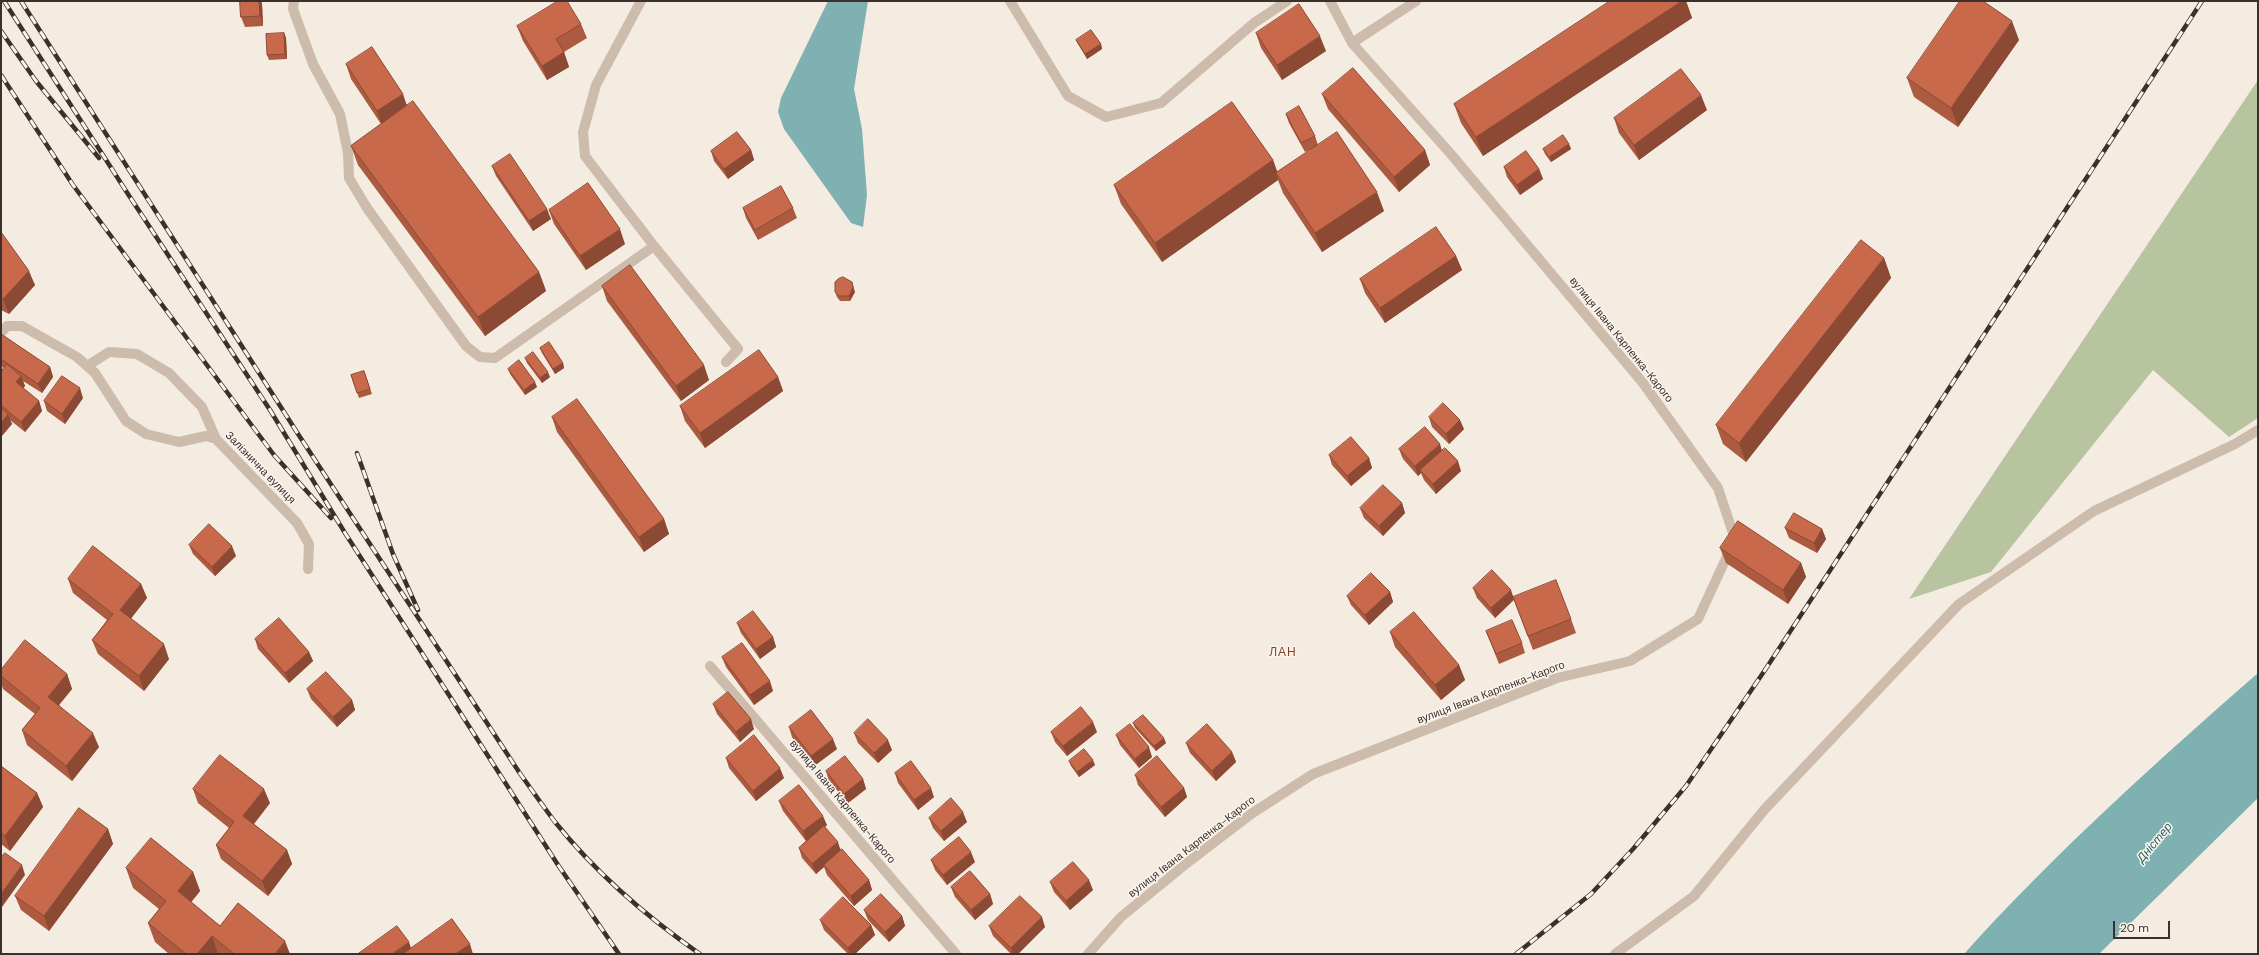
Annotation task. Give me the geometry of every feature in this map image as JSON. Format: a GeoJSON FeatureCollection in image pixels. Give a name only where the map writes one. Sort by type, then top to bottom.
{"type":"FeatureCollection","features":[{"type":"Feature","properties":{"kind":"street"},"geometry":{"type":"LineString","coordinates":[[294,1],[293,9],[313,64],[340,114],[348,153],[349,178],[367,208],[466,346],[480,357],[495,358],[654,246]]}},
{"type":"Feature","properties":{"kind":"street"},"geometry":{"type":"LineString","coordinates":[[641,1],[596,85],[583,132],[585,156],[654,246],[738,350],[726,362]]}},
{"type":"Feature","properties":{"kind":"street"},"geometry":{"type":"LineString","coordinates":[[1010,1],[1068,96],[1106,117],[1161,103],[1254,23],[1287,1]]}},
{"type":"Feature","properties":{"kind":"street","name":"вулиця Івана Карпенка-Карого"},"geometry":{"type":"LineString","coordinates":[[1088,954],[1121,917],[1187,863],[1250,814],[1313,774],[1557,678],[1630,661],[1698,619],[1735,539],[1718,488],[1643,383],[1450,153],[1352,43],[1330,1]]}},
{"type":"Feature","properties":{"kind":"street"},"geometry":{"type":"LineString","coordinates":[[1352,43],[1416,1]]}},
{"type":"Feature","properties":{"kind":"street","name":"Залізнична вулиця"},"geometry":{"type":"LineString","coordinates":[[4,329],[22,326],[77,357],[95,373],[126,421],[146,434],[179,442],[206,436],[216,439],[297,523],[309,544],[308,568]]}},
{"type":"Feature","properties":{"kind":"street"},"geometry":{"type":"LineString","coordinates":[[86,366],[109,352],[137,354],[169,373],[202,407],[216,439]]}},
{"type":"Feature","properties":{"kind":"street"},"geometry":{"type":"LineString","coordinates":[[1615,954],[1694,896],[1764,810],[1959,604],[2094,511],[2235,444],[2258,430]]}},
{"type":"Feature","properties":{"kind":"street","name":"вулиця Івана Карпенка-Карого"},"geometry":{"type":"LineString","coordinates":[[710,666],[956,954]]}},
{"type":"Feature","properties":{"kind":"green space"},"geometry":{"type":"Polygon","coordinates":[[[2258,80],[2258,418],[2229,437],[2153,370],[1991,572],[1909,599],[2258,80]]]}},
{"type":"Feature","properties":{"kind":"water"},"geometry":{"type":"Polygon","coordinates":[[[828,1],[868,1],[854,89],[862,129],[867,195],[863,227],[851,223],[784,129],[778,112],[781,98],[828,1]]]}},
{"type":"Feature","properties":{"kind":"water","name":"Дністер"},"geometry":{"type":"Polygon","coordinates":[[[2258,673],[2258,798],[2099,954],[1964,954],[2034,880],[2106,809],[2258,673]]]}},
{"type":"Feature","properties":{"kind":"building"},"geometry":{"type":"Polygon","coordinates":[[[240,1],[259,1],[260,16],[241,17],[240,1]]]}},
{"type":"Feature","properties":{"kind":"building"},"geometry":{"type":"Polygon","coordinates":[[[558,1],[567,1],[581,24],[556,39],[564,52],[542,66],[517,26],[558,1]]]}},
{"type":"Feature","properties":{"kind":"building"},"geometry":{"type":"Polygon","coordinates":[[[1610,1],[1682,1],[1476,137],[1454,104],[1610,1]]]}},
{"type":"Feature","properties":{"kind":"building"},"geometry":{"type":"Polygon","coordinates":[[[1960,1],[1983,1],[2012,21],[1951,108],[1907,78],[1960,1]]]}},
{"type":"Feature","properties":{"kind":"building"},"geometry":{"type":"Polygon","coordinates":[[[1299,4],[1320,36],[1277,65],[1256,33],[1299,4]]]}},
{"type":"Feature","properties":{"kind":"building"},"geometry":{"type":"Polygon","coordinates":[[[1091,30],[1101,44],[1085,54],[1076,40],[1091,30]]]}},
{"type":"Feature","properties":{"kind":"building"},"geometry":{"type":"Polygon","coordinates":[[[284,33],[285,54],[267,55],[266,34],[284,33]]]}},
{"type":"Feature","properties":{"kind":"building"},"geometry":{"type":"Polygon","coordinates":[[[372,47],[403,94],[377,111],[346,64],[372,47]]]}},
{"type":"Feature","properties":{"kind":"building"},"geometry":{"type":"Polygon","coordinates":[[[1353,68],[1425,150],[1394,177],[1322,94],[1353,68]]]}},
{"type":"Feature","properties":{"kind":"building"},"geometry":{"type":"Polygon","coordinates":[[[1681,69],[1701,95],[1634,145],[1614,118],[1681,69]]]}},
{"type":"Feature","properties":{"kind":"building"},"geometry":{"type":"Polygon","coordinates":[[[413,101],[539,272],[478,317],[351,146],[413,101]]]}},
{"type":"Feature","properties":{"kind":"building"},"geometry":{"type":"Polygon","coordinates":[[[1232,102],[1273,160],[1155,243],[1114,185],[1232,102]]]}},
{"type":"Feature","properties":{"kind":"building"},"geometry":{"type":"Polygon","coordinates":[[[1299,106],[1315,136],[1301,143],[1286,114],[1299,106]]]}},
{"type":"Feature","properties":{"kind":"building"},"geometry":{"type":"Polygon","coordinates":[[[737,132],[751,150],[724,169],[711,151],[737,132]]]}},
{"type":"Feature","properties":{"kind":"building"},"geometry":{"type":"Polygon","coordinates":[[[1337,132],[1377,192],[1315,233],[1276,173],[1337,132]]]}},
{"type":"Feature","properties":{"kind":"building"},"geometry":{"type":"Polygon","coordinates":[[[1563,135],[1569,144],[1549,157],[1543,149],[1563,135]]]}},
{"type":"Feature","properties":{"kind":"building"},"geometry":{"type":"Polygon","coordinates":[[[1526,151],[1539,169],[1517,185],[1504,167],[1526,151]]]}},
{"type":"Feature","properties":{"kind":"building"},"geometry":{"type":"Polygon","coordinates":[[[510,154],[547,209],[529,221],[492,166],[510,154]]]}},
{"type":"Feature","properties":{"kind":"building"},"geometry":{"type":"Polygon","coordinates":[[[588,183],[620,229],[580,256],[549,210],[588,183]]]}},
{"type":"Feature","properties":{"kind":"building"},"geometry":{"type":"Polygon","coordinates":[[[781,186],[793,208],[755,230],[743,208],[781,186]]]}},
{"type":"Feature","properties":{"kind":"building"},"geometry":{"type":"Polygon","coordinates":[[[1436,227],[1456,256],[1380,308],[1360,279],[1436,227]]]}},
{"type":"Feature","properties":{"kind":"building"},"geometry":{"type":"Polygon","coordinates":[[[1,232],[29,271],[3,299],[1,298],[1,232]]]}},
{"type":"Feature","properties":{"kind":"building"},"geometry":{"type":"Polygon","coordinates":[[[1861,240],[1884,258],[1739,443],[1716,425],[1861,240]]]}},
{"type":"Feature","properties":{"kind":"building"},"geometry":{"type":"Polygon","coordinates":[[[630,265],[704,365],[676,386],[602,286],[630,265]]]}},
{"type":"Feature","properties":{"kind":"building"},"geometry":{"type":"Polygon","coordinates":[[[843,277],[852,282],[853,287],[849,296],[839,296],[835,292],[835,282],[843,277]]]}},
{"type":"Feature","properties":{"kind":"building"},"geometry":{"type":"Polygon","coordinates":[[[1,334],[50,367],[38,384],[1,359],[1,334]]]}},
{"type":"Feature","properties":{"kind":"building"},"geometry":{"type":"Polygon","coordinates":[[[549,342],[563,363],[553,369],[540,348],[549,342]]]}},
{"type":"Feature","properties":{"kind":"building"},"geometry":{"type":"Polygon","coordinates":[[[759,350],[778,377],[700,433],[680,406],[759,350]]]}},
{"type":"Feature","properties":{"kind":"building"},"geometry":{"type":"Polygon","coordinates":[[[533,352],[548,372],[540,378],[525,358],[533,352]]]}},
{"type":"Feature","properties":{"kind":"building"},"geometry":{"type":"Polygon","coordinates":[[[519,360],[535,382],[524,390],[508,369],[519,360]]]}},
{"type":"Feature","properties":{"kind":"building"},"geometry":{"type":"Polygon","coordinates":[[[7,364],[21,376],[16,382],[39,401],[21,422],[1,405],[1,372],[7,364]]]}},
{"type":"Feature","properties":{"kind":"building"},"geometry":{"type":"Polygon","coordinates":[[[364,371],[370,389],[357,393],[351,375],[364,371]]]}},
{"type":"Feature","properties":{"kind":"building"},"geometry":{"type":"Polygon","coordinates":[[[62,376],[80,388],[62,414],[44,401],[62,376]]]}},
{"type":"Feature","properties":{"kind":"building"},"geometry":{"type":"Polygon","coordinates":[[[577,399],[664,519],[639,537],[552,417],[577,399]]]}},
{"type":"Feature","properties":{"kind":"building"},"geometry":{"type":"Polygon","coordinates":[[[1443,403],[1460,420],[1446,434],[1429,417],[1443,403]]]}},
{"type":"Feature","properties":{"kind":"building"},"geometry":{"type":"Polygon","coordinates":[[[1,408],[8,414],[1,423],[1,408]]]}},
{"type":"Feature","properties":{"kind":"building"},"geometry":{"type":"Polygon","coordinates":[[[1425,427],[1440,444],[1415,466],[1399,449],[1425,427]]]}},
{"type":"Feature","properties":{"kind":"building"},"geometry":{"type":"Polygon","coordinates":[[[1351,437],[1369,458],[1347,476],[1329,455],[1351,437]]]}},
{"type":"Feature","properties":{"kind":"building"},"geometry":{"type":"Polygon","coordinates":[[[1445,448],[1458,461],[1433,484],[1420,470],[1445,448]]]}},
{"type":"Feature","properties":{"kind":"building"},"geometry":{"type":"Polygon","coordinates":[[[1383,485],[1402,503],[1379,526],[1360,508],[1383,485]]]}},
{"type":"Feature","properties":{"kind":"building"},"geometry":{"type":"Polygon","coordinates":[[[1794,513],[1822,529],[1814,543],[1785,528],[1794,513]]]}},
{"type":"Feature","properties":{"kind":"building"},"geometry":{"type":"Polygon","coordinates":[[[1738,521],[1801,563],[1783,590],[1720,548],[1738,521]]]}},
{"type":"Feature","properties":{"kind":"building"},"geometry":{"type":"Polygon","coordinates":[[[209,524],[232,546],[212,567],[189,545],[209,524]]]}},
{"type":"Feature","properties":{"kind":"building"},"geometry":{"type":"Polygon","coordinates":[[[93,546],[141,584],[120,610],[164,644],[139,676],[92,640],[113,614],[68,579],[93,546]]]}},
{"type":"Feature","properties":{"kind":"building"},"geometry":{"type":"Polygon","coordinates":[[[1492,570],[1511,590],[1491,608],[1473,588],[1492,570]]]}},
{"type":"Feature","properties":{"kind":"building"},"geometry":{"type":"Polygon","coordinates":[[[1371,573],[1390,592],[1365,615],[1347,596],[1371,573]]]}},
{"type":"Feature","properties":{"kind":"building"},"geometry":{"type":"Polygon","coordinates":[[[1556,580],[1571,619],[1528,636],[1513,597],[1556,580]]]}},
{"type":"Feature","properties":{"kind":"building"},"geometry":{"type":"Polygon","coordinates":[[[753,611],[773,637],[756,649],[737,623],[753,611]]]}},
{"type":"Feature","properties":{"kind":"building"},"geometry":{"type":"Polygon","coordinates":[[[1414,612],[1459,665],[1435,685],[1390,632],[1414,612]]]}},
{"type":"Feature","properties":{"kind":"building"},"geometry":{"type":"Polygon","coordinates":[[[279,618],[309,652],[285,673],[255,639],[279,618]]]}},
{"type":"Feature","properties":{"kind":"building"},"geometry":{"type":"Polygon","coordinates":[[[1512,620],[1522,643],[1496,654],[1486,631],[1512,620]]]}},
{"type":"Feature","properties":{"kind":"building"},"geometry":{"type":"Polygon","coordinates":[[[25,640],[67,674],[48,697],[93,733],[66,766],[22,730],[40,708],[1,676],[1,670],[25,640]]]}},
{"type":"Feature","properties":{"kind":"building"},"geometry":{"type":"Polygon","coordinates":[[[742,643],[770,681],[750,695],[722,657],[742,643]]]}},
{"type":"Feature","properties":{"kind":"building"},"geometry":{"type":"Polygon","coordinates":[[[326,672],[352,700],[333,717],[307,689],[326,672]]]}},
{"type":"Feature","properties":{"kind":"building"},"geometry":{"type":"Polygon","coordinates":[[[728,692],[751,719],[736,732],[713,704],[728,692]]]}},
{"type":"Feature","properties":{"kind":"building"},"geometry":{"type":"Polygon","coordinates":[[[1081,707],[1093,722],[1063,746],[1051,732],[1081,707]]]}},
{"type":"Feature","properties":{"kind":"building"},"geometry":{"type":"Polygon","coordinates":[[[811,710],[833,739],[811,756],[789,727],[811,710]]]}},
{"type":"Feature","properties":{"kind":"building"},"geometry":{"type":"Polygon","coordinates":[[[1143,715],[1164,738],[1154,746],[1133,723],[1143,715]]]}},
{"type":"Feature","properties":{"kind":"building"},"geometry":{"type":"Polygon","coordinates":[[[868,719],[888,740],[874,753],[854,733],[868,719]]]}},
{"type":"Feature","properties":{"kind":"building"},"geometry":{"type":"Polygon","coordinates":[[[1130,724],[1149,747],[1135,759],[1116,735],[1130,724]]]}},
{"type":"Feature","properties":{"kind":"building"},"geometry":{"type":"Polygon","coordinates":[[[1207,724],[1232,752],[1212,771],[1186,743],[1207,724]]]}},
{"type":"Feature","properties":{"kind":"building"},"geometry":{"type":"Polygon","coordinates":[[[754,735],[780,768],[753,791],[726,758],[754,735]]]}},
{"type":"Feature","properties":{"kind":"building"},"geometry":{"type":"Polygon","coordinates":[[[1084,749],[1093,760],[1077,772],[1069,761],[1084,749]]]}},
{"type":"Feature","properties":{"kind":"building"},"geometry":{"type":"Polygon","coordinates":[[[220,755],[264,789],[243,816],[287,850],[262,881],[216,845],[234,822],[193,789],[220,755]]]}},
{"type":"Feature","properties":{"kind":"building"},"geometry":{"type":"Polygon","coordinates":[[[845,756],[863,779],[844,794],[826,771],[845,756]]]}},
{"type":"Feature","properties":{"kind":"building"},"geometry":{"type":"Polygon","coordinates":[[[1157,756],[1184,788],[1161,807],[1135,775],[1157,756]]]}},
{"type":"Feature","properties":{"kind":"building"},"geometry":{"type":"Polygon","coordinates":[[[911,761],[931,788],[914,800],[895,773],[911,761]]]}},
{"type":"Feature","properties":{"kind":"building"},"geometry":{"type":"Polygon","coordinates":[[[1,766],[37,793],[5,836],[1,833],[1,766]]]}},
{"type":"Feature","properties":{"kind":"building"},"geometry":{"type":"Polygon","coordinates":[[[799,785],[823,816],[803,831],[779,801],[799,785]]]}},
{"type":"Feature","properties":{"kind":"building"},"geometry":{"type":"Polygon","coordinates":[[[951,798],[963,812],[941,831],[929,818],[951,798]]]}},
{"type":"Feature","properties":{"kind":"building"},"geometry":{"type":"Polygon","coordinates":[[[79,808],[108,829],[44,916],[15,896],[79,808]]]}},
{"type":"Feature","properties":{"kind":"building"},"geometry":{"type":"Polygon","coordinates":[[[824,826],[838,842],[812,864],[799,848],[824,826]]]}},
{"type":"Feature","properties":{"kind":"building"},"geometry":{"type":"Polygon","coordinates":[[[959,837],[971,852],[943,875],[931,860],[959,837]]]}},
{"type":"Feature","properties":{"kind":"building"},"geometry":{"type":"Polygon","coordinates":[[[151,838],[193,872],[178,891],[220,926],[238,903],[285,941],[275,954],[234,954],[212,936],[197,954],[186,954],[148,923],[166,901],[126,868],[151,838]]]}},
{"type":"Feature","properties":{"kind":"building"},"geometry":{"type":"Polygon","coordinates":[[[842,849],[869,880],[851,896],[824,865],[842,849]]]}},
{"type":"Feature","properties":{"kind":"building"},"geometry":{"type":"Polygon","coordinates":[[[5,853],[22,865],[1,894],[1,858],[5,853]]]}},
{"type":"Feature","properties":{"kind":"building"},"geometry":{"type":"Polygon","coordinates":[[[1073,862],[1089,880],[1066,901],[1050,882],[1073,862]]]}},
{"type":"Feature","properties":{"kind":"building"},"geometry":{"type":"Polygon","coordinates":[[[970,871],[990,894],[971,910],[951,887],[970,871]]]}},
{"type":"Feature","properties":{"kind":"building"},"geometry":{"type":"Polygon","coordinates":[[[881,894],[902,916],[885,932],[864,910],[881,894]]]}},
{"type":"Feature","properties":{"kind":"building"},"geometry":{"type":"Polygon","coordinates":[[[1020,896],[1042,917],[1011,948],[989,926],[1020,896]]]}},
{"type":"Feature","properties":{"kind":"building"},"geometry":{"type":"Polygon","coordinates":[[[843,897],[871,925],[848,948],[820,920],[843,897]]]}},
{"type":"Feature","properties":{"kind":"building"},"geometry":{"type":"Polygon","coordinates":[[[452,919],[470,944],[455,954],[403,954],[452,919]]]}},
{"type":"Feature","properties":{"kind":"building"},"geometry":{"type":"Polygon","coordinates":[[[397,926],[409,942],[392,954],[358,954],[397,926]]]}},
{"type":"Feature","properties":{"kind":"railway"},"geometry":{"type":"LineString","coordinates":[[4,1],[126,191],[270,410],[345,533],[558,865],[619,954]]}},
{"type":"Feature","properties":{"kind":"railway"},"geometry":{"type":"LineString","coordinates":[[21,1],[300,437],[532,791],[571,841],[605,876],[661,925],[700,954]]}},
{"type":"Feature","properties":{"kind":"railway"},"geometry":{"type":"LineString","coordinates":[[1516,954],[1591,894],[1633,849],[1686,786],[1765,670],[2202,1]]}},
{"type":"Feature","properties":{"kind":"railway"},"geometry":{"type":"LineString","coordinates":[[1,31],[36,81],[99,158]]}},
{"type":"Feature","properties":{"kind":"railway"},"geometry":{"type":"LineString","coordinates":[[1,75],[73,185],[250,423],[274,455],[331,518]]}},
{"type":"Feature","properties":{"kind":"railway"},"geometry":{"type":"LineString","coordinates":[[357,453],[393,554],[418,610]]}},
{"type":"Feature","properties":{"kind":"district","name":"ЛАН"},"geometry":{"type":"Point","coordinates":[1283,653]}}]}
